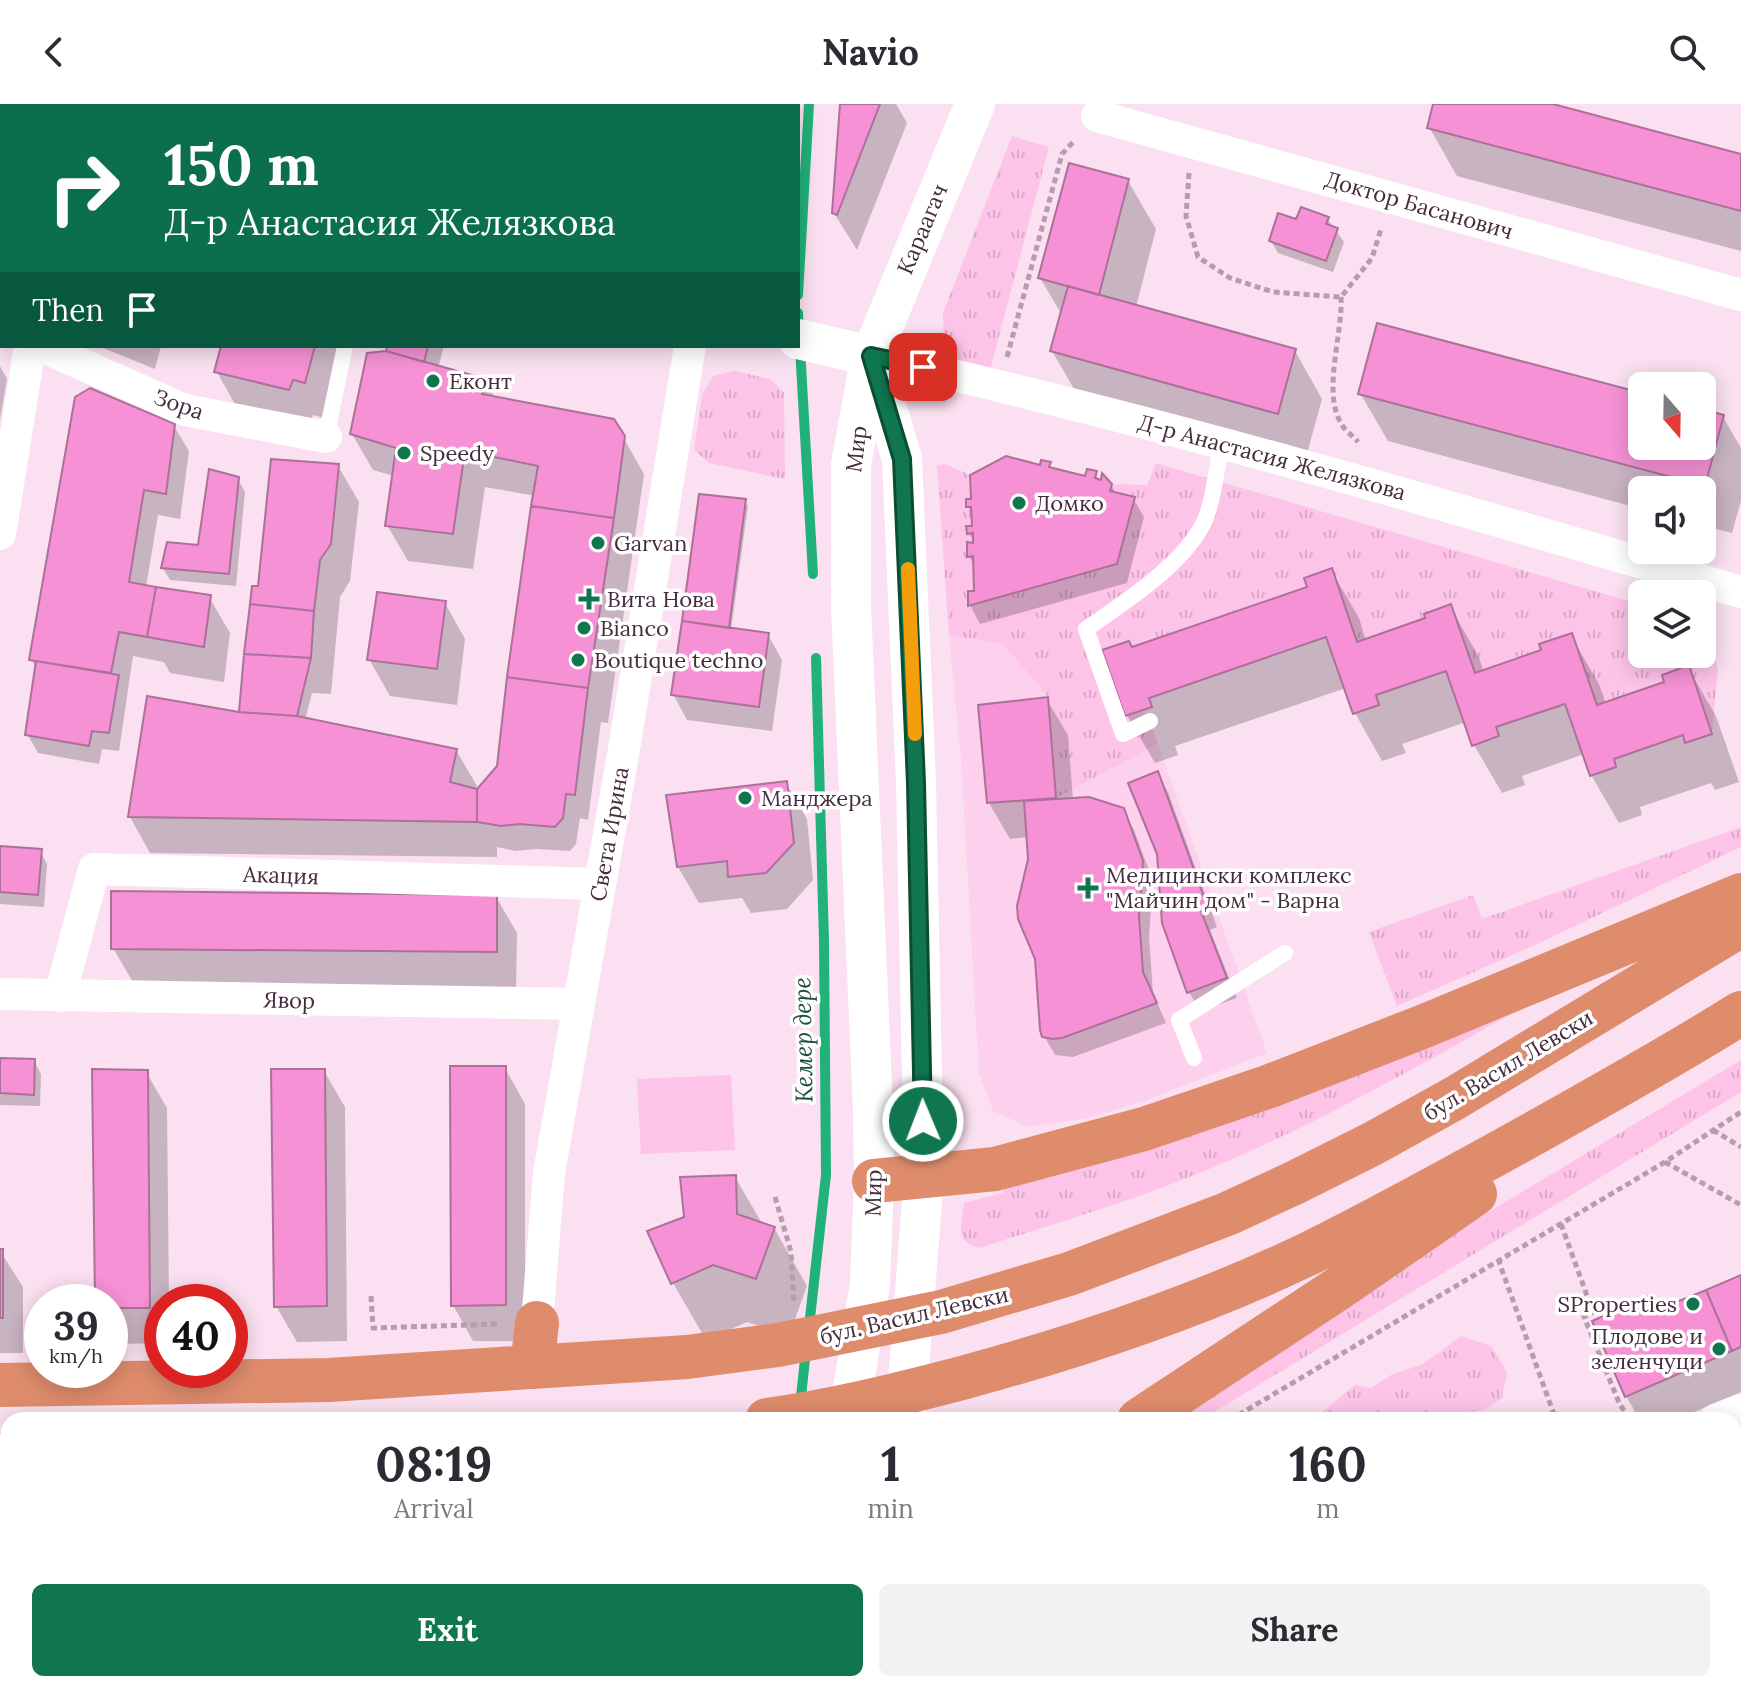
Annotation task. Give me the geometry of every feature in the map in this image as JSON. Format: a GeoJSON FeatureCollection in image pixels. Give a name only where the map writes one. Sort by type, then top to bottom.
{"type":"FeatureCollection","features":[{"type":"Feature","properties":{"kind":"highway"},"geometry":{"type":"LineString","coordinates":[[874,1181],[995,1169],[1130,1134],[1215,1106],[1422,1027],[1741,895]]}},
{"type":"Feature","properties":{"kind":"highway","name":"бул. Васил Левски"},"geometry":{"type":"LineString","coordinates":[[0,1385],[329,1380],[687,1357],[786,1328],[941,1312],[1083,1269],[1227,1214],[1294,1183],[1455,1098],[1741,925]]}},
{"type":"Feature","properties":{"kind":"highway"},"geometry":{"type":"LineString","coordinates":[[1151,1412],[1339,1288],[1672,1057],[1741,1013]]}},
{"type":"Feature","properties":{"kind":"highway"},"geometry":{"type":"LineString","coordinates":[[807,1412],[934,1385],[1089,1340],[1190,1305],[1384,1216],[1672,1057]]}},
{"type":"Feature","properties":{"kind":"highway"},"geometry":{"type":"LineString","coordinates":[[532,1367],[537,1323]]}},
{"type":"Feature","properties":{"kind":"street","name":"Караагач"},"geometry":{"type":"LineString","coordinates":[[871,356],[975,104]]}},
{"type":"Feature","properties":{"kind":"street","name":"Доктор Басанович"},"geometry":{"type":"LineString","coordinates":[[1097,116],[1741,295]]}},
{"type":"Feature","properties":{"kind":"street","name":"Д-р Анастасия Желязкова"},"geometry":{"type":"LineString","coordinates":[[810,342],[1000,385],[1222,441],[1741,592]]}},
{"type":"Feature","properties":{"kind":"street"},"geometry":{"type":"LineString","coordinates":[[0,531],[30,348]]}},
{"type":"Feature","properties":{"kind":"street","name":"Зора"},"geometry":{"type":"LineString","coordinates":[[46,348],[185,410],[326,437]]}},
{"type":"Feature","properties":{"kind":"street","name":"Света Ирина"},"geometry":{"type":"LineString","coordinates":[[537,1323],[549,1173],[690,348]]}},
{"type":"Feature","properties":{"kind":"street","name":"Мир"},"geometry":{"type":"LineString","coordinates":[[871,356],[902,459],[916,783],[924,1176],[906,1412]]}},
{"type":"Feature","properties":{"kind":"street","name":"Мир"},"geometry":{"type":"LineString","coordinates":[[849,1412],[870,1284],[874,1181],[851,606],[851,464],[871,356]]}},
{"type":"Feature","properties":{"kind":"street","name":"Акация"},"geometry":{"type":"LineString","coordinates":[[60,996],[94,869],[599,884]]}},
{"type":"Feature","properties":{"kind":"street","name":"Явор"},"geometry":{"type":"LineString","coordinates":[[0,994],[579,1004]]}},
{"type":"Feature","properties":{"kind":"lane"},"geometry":{"type":"LineString","coordinates":[[326,437],[345,348]]}},
{"type":"Feature","properties":{"kind":"lane"},"geometry":{"type":"LineString","coordinates":[[1150,721],[1123,734],[1086,629],[1177,560],[1207,516],[1222,441]]}},
{"type":"Feature","properties":{"kind":"lane"},"geometry":{"type":"LineString","coordinates":[[1194,1058],[1179,1020],[1285,953]]}},
{"type":"Feature","properties":{"kind":"path"},"geometry":{"type":"LineString","coordinates":[[1000,385],[1062,154],[1097,116]]}},
{"type":"Feature","properties":{"kind":"path"},"geometry":{"type":"LineString","coordinates":[[1191,141],[1186,216],[1198,257],[1230,278],[1273,292],[1341,297]]}},
{"type":"Feature","properties":{"kind":"path"},"geometry":{"type":"LineString","coordinates":[[1358,442],[1340,423],[1333,392],[1342,314],[1341,297],[1372,258],[1391,197]]}},
{"type":"Feature","properties":{"kind":"path"},"geometry":{"type":"LineString","coordinates":[[1243,1412],[1665,1162],[1741,1112]]}},
{"type":"Feature","properties":{"kind":"path"},"geometry":{"type":"LineString","coordinates":[[1713,1130],[1741,1147]]}},
{"type":"Feature","properties":{"kind":"path"},"geometry":{"type":"LineString","coordinates":[[1665,1162],[1741,1205]]}},
{"type":"Feature","properties":{"kind":"path"},"geometry":{"type":"LineString","coordinates":[[775,1197],[791,1252],[786,1328]]}},
{"type":"Feature","properties":{"kind":"path"},"geometry":{"type":"LineString","coordinates":[[1561,1224],[1593,1312],[1584,1317],[1625,1412]]}},
{"type":"Feature","properties":{"kind":"path"},"geometry":{"type":"LineString","coordinates":[[1498,1259],[1553,1412]]}},
{"type":"Feature","properties":{"kind":"path"},"geometry":{"type":"LineString","coordinates":[[371,1296],[373,1328],[537,1323]]}},
{"type":"Feature","properties":{"kind":"shaded area","name":"Медицински комплекс \"Майчин дом\" - Варна"},"geometry":{"type":"Polygon","coordinates":[[[949,635],[1003,644],[1048,697],[1056,797],[1158,744],[1267,1053],[1144,1101],[1089,1118],[1028,1127],[993,1111],[979,1074],[961,760],[949,635]]]}},
{"type":"Feature","properties":{"kind":"green space"},"geometry":{"type":"Polygon","coordinates":[[[1012,136],[1049,147],[990,370],[944,358],[943,313],[1012,136]]]}},
{"type":"Feature","properties":{"kind":"green space"},"geometry":{"type":"Polygon","coordinates":[[[734,371],[770,379],[784,392],[785,479],[709,463],[694,450],[702,395],[713,376],[734,371]]]}},
{"type":"Feature","properties":{"kind":"green space"},"geometry":{"type":"Polygon","coordinates":[[[1156,463],[1628,601],[1628,668],[1680,668],[1662,675],[1664,682],[1597,705],[1541,650],[1475,673],[1451,605],[1424,614],[1425,618],[1357,642],[1331,568],[1305,578],[1307,587],[1132,647],[1129,641],[1125,716],[1141,711],[1147,713],[1158,744],[1056,798],[1048,697],[1003,644],[949,635],[937,466],[945,464],[970,475],[971,499],[966,499],[966,506],[971,507],[972,526],[966,526],[967,534],[973,533],[973,543],[967,543],[967,556],[973,556],[974,591],[968,591],[968,605],[1117,564],[1135,497],[1110,491],[1112,484],[1147,485],[1156,463]]]}},
{"type":"Feature","properties":{"kind":"green space"},"geometry":{"type":"Polygon","coordinates":[[[1716,660],[1718,669],[1712,734],[1689,668],[1716,668],[1716,660]]]}},
{"type":"Feature","properties":{"kind":"green space"},"geometry":{"type":"Polygon","coordinates":[[[1741,827],[1741,847],[1535,945],[1397,1006],[1369,932],[1473,895],[1482,919],[1741,827]]]}},
{"type":"Feature","properties":{"kind":"green space"},"geometry":{"type":"Polygon","coordinates":[[[1551,991],[1347,1104],[1264,1145],[1191,1176],[979,1248],[962,1236],[964,1203],[1003,1193],[1008,1174],[1551,991]]]}},
{"type":"Feature","properties":{"kind":"green space"},"geometry":{"type":"Polygon","coordinates":[[[1741,1060],[1741,1092],[1214,1412],[1176,1412],[1497,1207],[1741,1060]]]}},
{"type":"Feature","properties":{"kind":"green space"},"geometry":{"type":"Polygon","coordinates":[[[731,1075],[735,1150],[641,1154],[637,1079],[731,1075]]]}},
{"type":"Feature","properties":{"kind":"green space"},"geometry":{"type":"Polygon","coordinates":[[[1461,1336],[1491,1346],[1507,1372],[1502,1398],[1483,1411],[1322,1412],[1355,1385],[1371,1388],[1391,1375],[1423,1364],[1461,1336]]]}},
{"type":"Feature","properties":{"kind":"building"},"geometry":{"type":"Polygon","coordinates":[[[840,104],[880,104],[837,215],[832,213],[840,104]]]}},
{"type":"Feature","properties":{"kind":"building"},"geometry":{"type":"Polygon","coordinates":[[[1433,104],[1553,104],[1741,154],[1741,211],[1427,128],[1433,104]]]}},
{"type":"Feature","properties":{"kind":"building"},"geometry":{"type":"Polygon","coordinates":[[[1069,163],[1129,179],[1099,295],[1038,278],[1069,163]]]}},
{"type":"Feature","properties":{"kind":"building"},"geometry":{"type":"Polygon","coordinates":[[[1301,207],[1329,217],[1326,224],[1338,228],[1326,261],[1269,241],[1278,213],[1296,219],[1301,207]]]}},
{"type":"Feature","properties":{"kind":"building"},"geometry":{"type":"Polygon","coordinates":[[[1068,286],[1296,349],[1278,414],[1050,351],[1068,286]]]}},
{"type":"Feature","properties":{"kind":"building"},"geometry":{"type":"Polygon","coordinates":[[[1377,323],[1628,389],[1628,460],[1712,460],[1708,476],[1667,476],[1358,394],[1377,323]]]}},
{"type":"Feature","properties":{"kind":"building"},"geometry":{"type":"Polygon","coordinates":[[[220,348],[314,348],[305,383],[293,380],[289,390],[214,372],[220,348]]]}},
{"type":"Feature","properties":{"kind":"building"},"geometry":{"type":"Polygon","coordinates":[[[387,348],[428,348],[424,362],[386,351],[387,348]]]}},
{"type":"Feature","properties":{"kind":"building"},"geometry":{"type":"Polygon","coordinates":[[[386,351],[486,379],[482,394],[614,419],[625,436],[614,518],[531,506],[538,466],[465,451],[453,534],[385,526],[396,448],[350,434],[367,353],[386,351]]]}},
{"type":"Feature","properties":{"kind":"building"},"geometry":{"type":"Polygon","coordinates":[[[90,388],[175,424],[166,494],[144,490],[129,582],[156,587],[147,637],[119,632],[111,673],[29,660],[75,397],[90,388]]]}},
{"type":"Feature","properties":{"kind":"building"},"geometry":{"type":"Polygon","coordinates":[[[1716,413],[1724,415],[1716,445],[1716,413]]]}},
{"type":"Feature","properties":{"kind":"building"},"geometry":{"type":"Polygon","coordinates":[[[1006,456],[1040,465],[1041,460],[1051,462],[1049,467],[1085,476],[1087,469],[1097,471],[1095,478],[1101,480],[1102,473],[1112,484],[1110,491],[1135,497],[1117,564],[968,606],[968,591],[974,591],[973,556],[967,557],[967,542],[973,543],[973,533],[967,534],[966,526],[972,526],[971,507],[966,507],[966,499],[971,499],[970,475],[1006,456]]]}},
{"type":"Feature","properties":{"kind":"building"},"geometry":{"type":"Polygon","coordinates":[[[271,459],[339,464],[331,544],[320,560],[314,611],[250,604],[252,586],[258,586],[271,459]]]}},
{"type":"Feature","properties":{"kind":"building"},"geometry":{"type":"Polygon","coordinates":[[[209,469],[239,477],[229,574],[161,568],[167,542],[198,545],[209,469]]]}},
{"type":"Feature","properties":{"kind":"building"},"geometry":{"type":"Polygon","coordinates":[[[699,494],[746,499],[729,628],[682,621],[699,494]]]}},
{"type":"Feature","properties":{"kind":"building"},"geometry":{"type":"Polygon","coordinates":[[[531,506],[614,518],[588,688],[507,677],[531,506]]]}},
{"type":"Feature","properties":{"kind":"building"},"geometry":{"type":"Polygon","coordinates":[[[1332,568],[1357,642],[1425,618],[1424,614],[1451,604],[1475,673],[1541,650],[1539,644],[1572,633],[1597,705],[1664,682],[1662,675],[1690,668],[1712,734],[1685,743],[1683,735],[1614,759],[1616,767],[1590,776],[1565,704],[1496,727],[1499,736],[1472,746],[1446,671],[1376,695],[1379,705],[1353,714],[1326,637],[1149,698],[1152,707],[1125,716],[1102,650],[1129,641],[1132,647],[1307,587],[1304,578],[1332,568]]]}},
{"type":"Feature","properties":{"kind":"building"},"geometry":{"type":"Polygon","coordinates":[[[156,587],[211,595],[204,647],[147,637],[156,587]]]}},
{"type":"Feature","properties":{"kind":"building"},"geometry":{"type":"Polygon","coordinates":[[[377,592],[446,601],[437,669],[367,660],[377,592]]]}},
{"type":"Feature","properties":{"kind":"building"},"geometry":{"type":"Polygon","coordinates":[[[250,604],[314,611],[311,658],[244,654],[250,604]]]}},
{"type":"Feature","properties":{"kind":"building"},"geometry":{"type":"Polygon","coordinates":[[[682,621],[769,633],[759,707],[671,695],[682,621]]]}},
{"type":"Feature","properties":{"kind":"building"},"geometry":{"type":"Polygon","coordinates":[[[244,654],[311,658],[297,716],[239,712],[244,654]]]}},
{"type":"Feature","properties":{"kind":"building"},"geometry":{"type":"Polygon","coordinates":[[[36,661],[119,675],[109,733],[92,731],[89,746],[25,735],[36,661]]]}},
{"type":"Feature","properties":{"kind":"building"},"geometry":{"type":"Polygon","coordinates":[[[507,677],[588,688],[575,795],[566,794],[563,818],[555,827],[501,826],[477,822],[477,789],[497,766],[507,677]]]}},
{"type":"Feature","properties":{"kind":"building"},"geometry":{"type":"Polygon","coordinates":[[[147,696],[239,712],[297,716],[457,749],[450,782],[477,789],[477,822],[128,817],[147,696]]]}},
{"type":"Feature","properties":{"kind":"building"},"geometry":{"type":"Polygon","coordinates":[[[1048,697],[1056,798],[987,803],[978,705],[1048,697]]]}},
{"type":"Feature","properties":{"kind":"building"},"geometry":{"type":"Polygon","coordinates":[[[1158,771],[1208,908],[1201,911],[1227,978],[1187,993],[1162,923],[1157,854],[1128,783],[1158,771]]]}},
{"type":"Feature","properties":{"kind":"building"},"geometry":{"type":"Polygon","coordinates":[[[787,781],[794,843],[766,873],[728,877],[727,861],[677,867],[666,795],[787,781]]]}},
{"type":"Feature","properties":{"kind":"building"},"geometry":{"type":"Polygon","coordinates":[[[1089,797],[1124,808],[1143,861],[1139,917],[1143,972],[1157,1003],[1053,1039],[1042,1037],[1035,959],[1018,919],[1017,906],[1028,859],[1024,801],[1089,797]]]}},
{"type":"Feature","properties":{"kind":"building"},"geometry":{"type":"Polygon","coordinates":[[[0,846],[42,849],[38,895],[0,892],[0,846]]]}},
{"type":"Feature","properties":{"kind":"building"},"geometry":{"type":"Polygon","coordinates":[[[111,891],[497,895],[497,952],[111,949],[111,891]]]}},
{"type":"Feature","properties":{"kind":"building"},"geometry":{"type":"Polygon","coordinates":[[[0,1058],[35,1059],[34,1095],[0,1093],[0,1058]]]}},
{"type":"Feature","properties":{"kind":"building"},"geometry":{"type":"Polygon","coordinates":[[[450,1066],[506,1066],[506,1305],[451,1306],[450,1066]]]}},
{"type":"Feature","properties":{"kind":"building"},"geometry":{"type":"Polygon","coordinates":[[[92,1069],[148,1070],[150,1284],[144,1284],[144,1308],[128,1308],[128,1284],[95,1284],[92,1069]]]}},
{"type":"Feature","properties":{"kind":"building"},"geometry":{"type":"Polygon","coordinates":[[[271,1069],[325,1069],[327,1306],[274,1307],[271,1069]]]}},
{"type":"Feature","properties":{"kind":"building"},"geometry":{"type":"Polygon","coordinates":[[[736,1175],[737,1214],[775,1227],[756,1279],[713,1265],[671,1284],[647,1231],[684,1217],[680,1177],[736,1175]]]}},
{"type":"Feature","properties":{"kind":"building"},"geometry":{"type":"Polygon","coordinates":[[[0,1249],[3,1249],[3,1318],[0,1318],[0,1249]]]}},
{"type":"Feature","properties":{"kind":"building"},"geometry":{"type":"Polygon","coordinates":[[[1741,1275],[1741,1347],[1732,1351],[1706,1290],[1741,1275]]]}},
{"type":"Feature","properties":{"kind":"building"},"geometry":{"type":"Polygon","coordinates":[[[1706,1290],[1732,1351],[1625,1397],[1592,1321],[1651,1295],[1657,1310],[1706,1290]]]}},
{"type":"Feature","properties":{"kind":"waterway","name":"Кемер дере"},"geometry":{"type":"LineString","coordinates":[[800,260],[809,104]]}},
{"type":"Feature","properties":{"kind":"waterway","name":"Кемер дере"},"geometry":{"type":"LineString","coordinates":[[800,348],[813,574]]}},
{"type":"Feature","properties":{"kind":"waterway","name":"Кемер дере"},"geometry":{"type":"LineString","coordinates":[[809,1327],[826,1175],[824,941],[816,658]]}},
{"type":"Feature","properties":{"kind":"waterway","name":"Кемер дере"},"geometry":{"type":"LineString","coordinates":[[800,1406],[806,1350]]}},
{"type":"Feature","properties":{"kind":"slow traffic"},"geometry":{"type":"LineString","coordinates":[[908,569],[915,734]]}},
{"type":"Feature","properties":{"kind":"place","name":"Еконт"},"geometry":{"type":"Point","coordinates":[433,381]}},
{"type":"Feature","properties":{"kind":"place","name":"Speedy"},"geometry":{"type":"Point","coordinates":[404,453]}},
{"type":"Feature","properties":{"kind":"place","name":"Домко"},"geometry":{"type":"Point","coordinates":[1019,503]}},
{"type":"Feature","properties":{"kind":"place","name":"Garvan"},"geometry":{"type":"Point","coordinates":[598,543]}},
{"type":"Feature","properties":{"kind":"place","name":"Вита Нова"},"geometry":{"type":"Point","coordinates":[589,599]}},
{"type":"Feature","properties":{"kind":"place","name":"Bianco"},"geometry":{"type":"Point","coordinates":[584,628]}},
{"type":"Feature","properties":{"kind":"place","name":"Boutique techno"},"geometry":{"type":"Point","coordinates":[578,660]}},
{"type":"Feature","properties":{"kind":"place","name":"Манджера"},"geometry":{"type":"Point","coordinates":[745,798]}},
{"type":"Feature","properties":{"kind":"place","name":"Медицински комплекс \"Майчин дом\" - Варна"},"geometry":{"type":"Point","coordinates":[1088,888]}},
{"type":"Feature","properties":{"kind":"place","name":"SProperties"},"geometry":{"type":"Point","coordinates":[1693,1304]}},
{"type":"Feature","properties":{"kind":"place","name":"Плодове и зеленчуци"},"geometry":{"type":"Point","coordinates":[1719,1349]}},
{"type":"Feature","properties":{"kind":"route"},"geometry":{"type":"LineString","coordinates":[[923,367],[871,356],[902,459],[916,783],[923,1121]]}}]}
